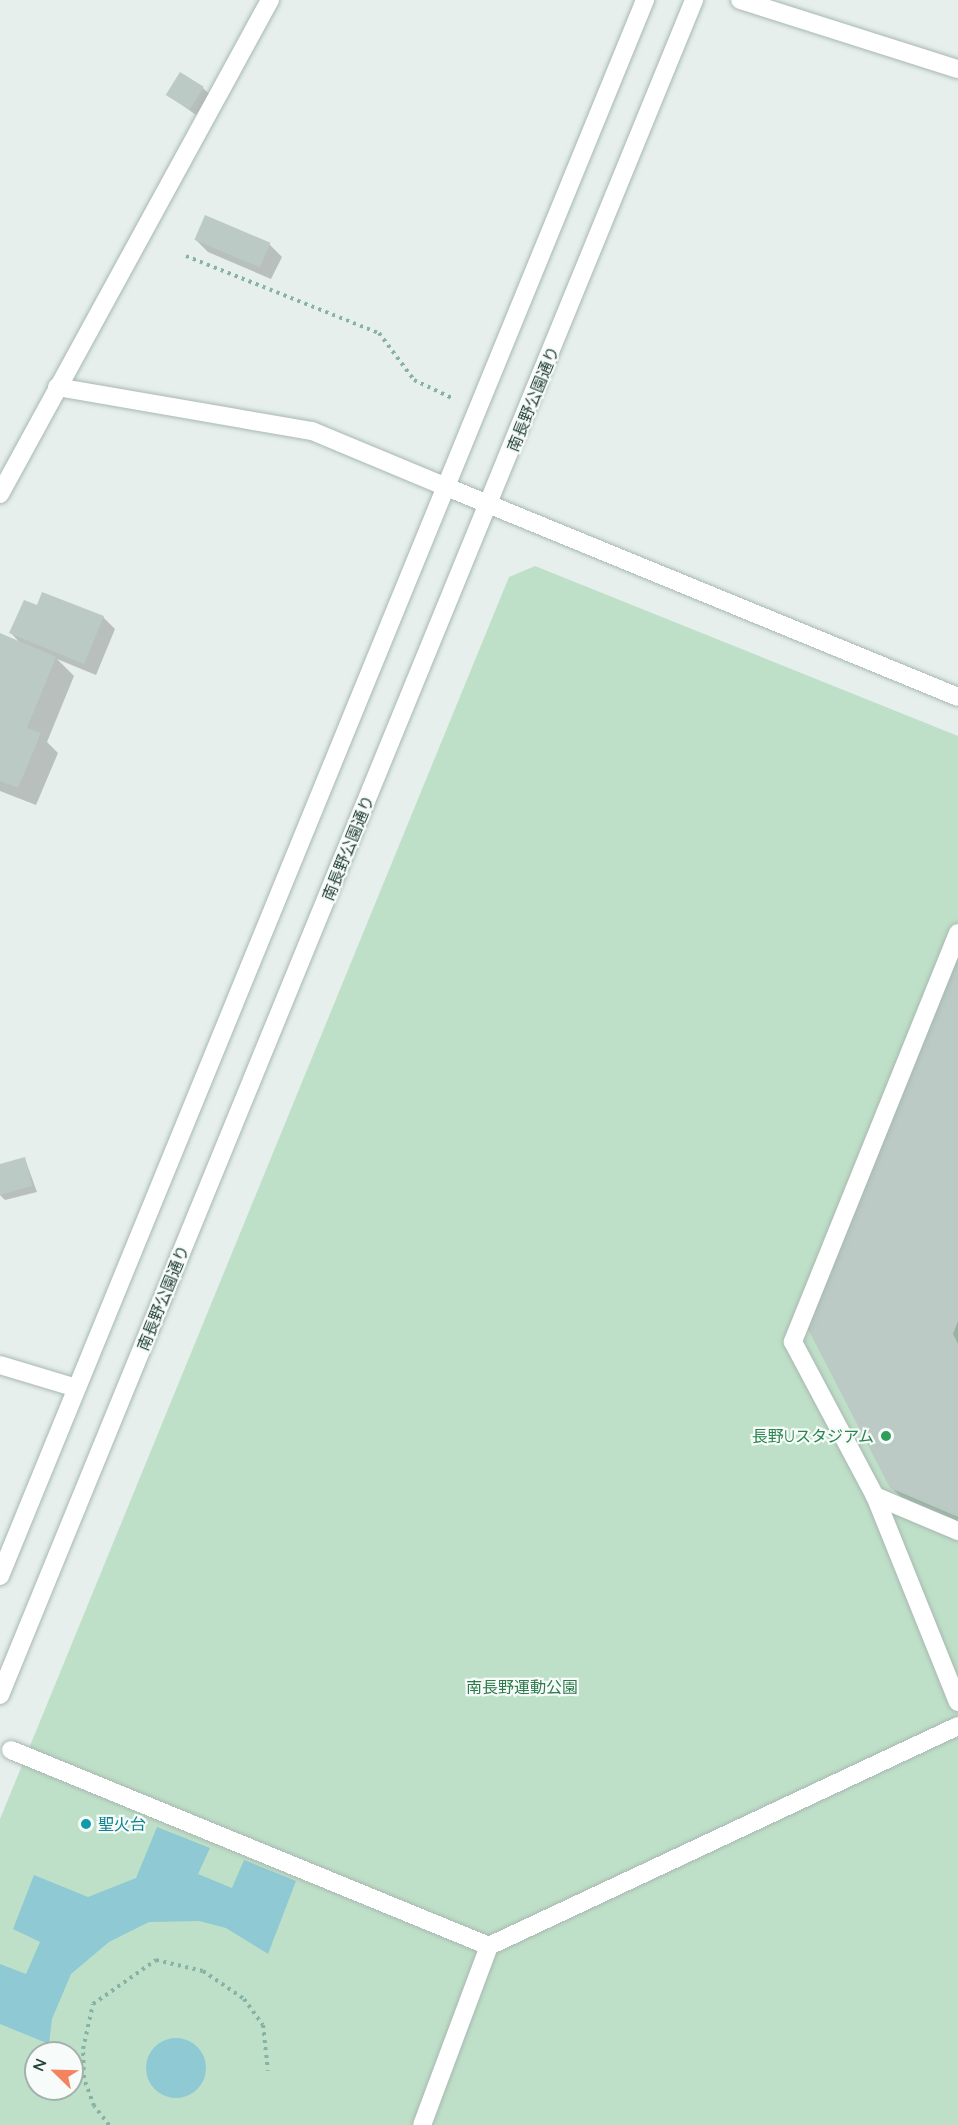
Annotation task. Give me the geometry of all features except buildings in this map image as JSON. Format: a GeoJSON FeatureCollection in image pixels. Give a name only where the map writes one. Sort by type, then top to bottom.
{"type":"FeatureCollection","features":[{"type":"Feature","properties":{"kind":"street"},"geometry":{"type":"LineString","coordinates":[[0,494],[270,0]]}},
{"type":"Feature","properties":{"kind":"street"},"geometry":{"type":"LineString","coordinates":[[0,1576],[449,488],[645,0]]}},
{"type":"Feature","properties":{"kind":"street","name":"南長野公園通り"},"geometry":{"type":"LineString","coordinates":[[0,1695],[490,505],[694,0]]}},
{"type":"Feature","properties":{"kind":"street"},"geometry":{"type":"LineString","coordinates":[[740,0],[958,69]]}},
{"type":"Feature","properties":{"kind":"street"},"geometry":{"type":"LineString","coordinates":[[57,387],[312,430],[958,697]]}},
{"type":"Feature","properties":{"kind":"street"},"geometry":{"type":"LineString","coordinates":[[958,933],[793,1342],[874,1496],[958,1702]]}},
{"type":"Feature","properties":{"kind":"street"},"geometry":{"type":"LineString","coordinates":[[0,1365],[76,1388]]}},
{"type":"Feature","properties":{"kind":"street"},"geometry":{"type":"LineString","coordinates":[[874,1496],[958,1532]]}},
{"type":"Feature","properties":{"kind":"street"},"geometry":{"type":"LineString","coordinates":[[422,2125],[489,1946],[958,1726]]}},
{"type":"Feature","properties":{"kind":"street"},"geometry":{"type":"LineString","coordinates":[[11,1750],[489,1946]]}},
{"type":"Feature","properties":{"kind":"path"},"geometry":{"type":"LineString","coordinates":[[186,256],[379,333],[414,380],[479,411]]}},
{"type":"Feature","properties":{"kind":"path"},"geometry":{"type":"LineString","coordinates":[[109,2125],[94,2106],[84,2078],[83,2049],[93,2004],[156,1960],[202,1971],[244,1999],[263,2025],[268,2071]]}},
{"type":"Feature","properties":{"kind":"green space","name":"南長野運動公園"},"geometry":{"type":"Polygon","coordinates":[[[535,566],[958,736],[958,2125],[0,2125],[0,1819],[509,577],[535,566]]]}},
{"type":"Feature","properties":{"kind":"water"},"geometry":{"type":"Polygon","coordinates":[[[157,1827],[210,1848],[198,1874],[232,1888],[244,1860],[296,1881],[268,1954],[226,1928],[199,1921],[149,1922],[109,1942],[71,1974],[52,2019],[49,2041],[42,2041],[0,2024],[0,1964],[26,1974],[40,1942],[13,1929],[34,1875],[88,1897],[136,1878],[157,1827]]]}},
{"type":"Feature","properties":{"kind":"water"},"geometry":{"type":"Polygon","coordinates":[[[176,2038],[193,2043],[201,2051],[206,2068],[201,2085],[193,2093],[176,2098],[159,2093],[151,2085],[146,2068],[151,2051],[159,2043],[176,2038]]]}},
{"type":"Feature","properties":{"kind":"place","name":"長野Uスタジアム"},"geometry":{"type":"Point","coordinates":[886,1436]}},
{"type":"Feature","properties":{"kind":"place","name":"聖火台"},"geometry":{"type":"Point","coordinates":[86,1824]}}]}
